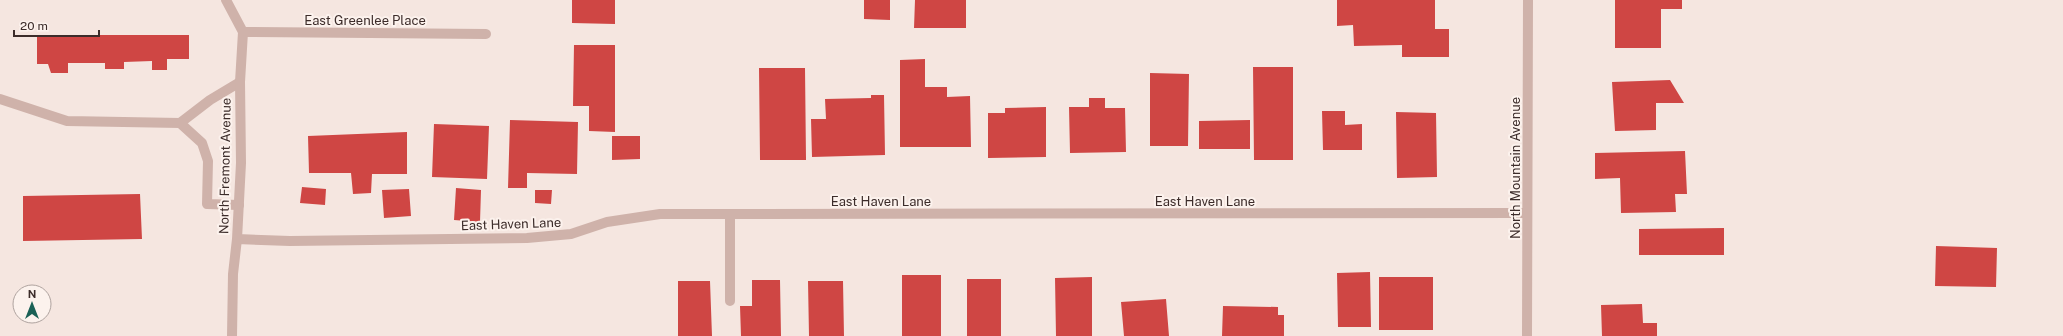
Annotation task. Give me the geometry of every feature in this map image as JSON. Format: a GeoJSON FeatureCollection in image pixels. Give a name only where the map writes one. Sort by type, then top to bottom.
{"type":"FeatureCollection","features":[{"type":"Feature","properties":{"kind":"street"},"geometry":{"type":"LineString","coordinates":[[226,0],[243,32]]}},
{"type":"Feature","properties":{"kind":"street","name":"North Mountain Avenue"},"geometry":{"type":"LineString","coordinates":[[1527,336],[1528,0]]}},
{"type":"Feature","properties":{"kind":"street","name":"East Greenlee Place"},"geometry":{"type":"LineString","coordinates":[[243,32],[486,34]]}},
{"type":"Feature","properties":{"kind":"street","name":"North Fremont Avenue"},"geometry":{"type":"LineString","coordinates":[[232,336],[233,274],[237,239],[241,163],[240,82],[243,32]]}},
{"type":"Feature","properties":{"kind":"street"},"geometry":{"type":"LineString","coordinates":[[0,100],[67,121],[180,123],[210,100],[240,82]]}},
{"type":"Feature","properties":{"kind":"street"},"geometry":{"type":"LineString","coordinates":[[180,123],[202,142],[208,160],[207,204],[239,204]]}},
{"type":"Feature","properties":{"kind":"street","name":"East Haven Lane"},"geometry":{"type":"LineString","coordinates":[[237,239],[290,241],[528,238],[571,234],[607,222],[660,214],[1527,213]]}},
{"type":"Feature","properties":{"kind":"street"},"geometry":{"type":"LineString","coordinates":[[730,214],[730,301]]}},
{"type":"Feature","properties":{"kind":"building"},"geometry":{"type":"Polygon","coordinates":[[[572,0],[615,0],[615,24],[572,23],[572,0]]]}},
{"type":"Feature","properties":{"kind":"building"},"geometry":{"type":"Polygon","coordinates":[[[864,0],[890,0],[890,20],[864,19],[864,0]]]}},
{"type":"Feature","properties":{"kind":"building"},"geometry":{"type":"Polygon","coordinates":[[[915,0],[966,0],[966,28],[914,28],[915,0]]]}},
{"type":"Feature","properties":{"kind":"building"},"geometry":{"type":"Polygon","coordinates":[[[1337,0],[1435,0],[1435,29],[1449,29],[1449,57],[1402,57],[1402,45],[1354,46],[1353,25],[1337,26],[1337,0]]]}},
{"type":"Feature","properties":{"kind":"building"},"geometry":{"type":"Polygon","coordinates":[[[1615,0],[1682,0],[1682,9],[1661,9],[1661,48],[1615,48],[1615,0]]]}},
{"type":"Feature","properties":{"kind":"building"},"geometry":{"type":"Polygon","coordinates":[[[37,35],[189,35],[189,59],[167,59],[167,70],[152,70],[152,61],[124,62],[124,69],[105,69],[105,63],[68,63],[68,73],[51,73],[48,64],[37,64],[37,35]]]}},
{"type":"Feature","properties":{"kind":"building"},"geometry":{"type":"Polygon","coordinates":[[[574,45],[615,45],[615,132],[589,131],[589,106],[573,106],[574,45]]]}},
{"type":"Feature","properties":{"kind":"building"},"geometry":{"type":"Polygon","coordinates":[[[925,59],[925,87],[947,87],[947,97],[970,96],[971,147],[900,147],[900,60],[925,59]]]}},
{"type":"Feature","properties":{"kind":"building"},"geometry":{"type":"Polygon","coordinates":[[[1253,67],[1293,67],[1293,160],[1254,160],[1253,67]]]}},
{"type":"Feature","properties":{"kind":"building"},"geometry":{"type":"Polygon","coordinates":[[[759,68],[805,68],[806,160],[760,160],[759,68]]]}},
{"type":"Feature","properties":{"kind":"building"},"geometry":{"type":"Polygon","coordinates":[[[1150,73],[1189,74],[1188,146],[1150,146],[1150,73]]]}},
{"type":"Feature","properties":{"kind":"building"},"geometry":{"type":"Polygon","coordinates":[[[1670,80],[1684,103],[1656,103],[1656,130],[1615,131],[1612,82],[1670,80]]]}},
{"type":"Feature","properties":{"kind":"building"},"geometry":{"type":"Polygon","coordinates":[[[871,95],[884,95],[885,155],[812,157],[811,119],[826,119],[825,99],[871,98],[871,95]]]}},
{"type":"Feature","properties":{"kind":"building"},"geometry":{"type":"Polygon","coordinates":[[[1089,98],[1105,98],[1105,108],[1125,108],[1126,152],[1070,153],[1069,107],[1089,107],[1089,98]]]}},
{"type":"Feature","properties":{"kind":"building"},"geometry":{"type":"Polygon","coordinates":[[[1046,107],[1046,157],[988,158],[988,113],[1005,113],[1005,108],[1046,107]]]}},
{"type":"Feature","properties":{"kind":"building"},"geometry":{"type":"Polygon","coordinates":[[[1322,111],[1345,111],[1345,125],[1362,124],[1362,150],[1323,150],[1322,111]]]}},
{"type":"Feature","properties":{"kind":"building"},"geometry":{"type":"Polygon","coordinates":[[[1396,112],[1436,113],[1437,177],[1397,178],[1396,112]]]}},
{"type":"Feature","properties":{"kind":"building"},"geometry":{"type":"Polygon","coordinates":[[[510,120],[578,122],[577,174],[527,173],[527,188],[508,188],[510,120]]]}},
{"type":"Feature","properties":{"kind":"building"},"geometry":{"type":"Polygon","coordinates":[[[1250,120],[1250,149],[1199,149],[1199,121],[1250,120]]]}},
{"type":"Feature","properties":{"kind":"building"},"geometry":{"type":"Polygon","coordinates":[[[434,124],[489,126],[487,179],[432,177],[434,124]]]}},
{"type":"Feature","properties":{"kind":"building"},"geometry":{"type":"Polygon","coordinates":[[[407,132],[407,174],[372,174],[371,193],[353,194],[351,173],[309,173],[308,136],[407,132]]]}},
{"type":"Feature","properties":{"kind":"building"},"geometry":{"type":"Polygon","coordinates":[[[612,136],[640,136],[640,159],[612,160],[612,136]]]}},
{"type":"Feature","properties":{"kind":"building"},"geometry":{"type":"Polygon","coordinates":[[[1685,151],[1687,194],[1675,194],[1676,212],[1621,213],[1620,178],[1595,179],[1595,153],[1685,151]]]}},
{"type":"Feature","properties":{"kind":"building"},"geometry":{"type":"Polygon","coordinates":[[[302,187],[326,189],[325,205],[300,203],[302,187]]]}},
{"type":"Feature","properties":{"kind":"building"},"geometry":{"type":"Polygon","coordinates":[[[456,188],[481,190],[480,222],[454,220],[456,188]]]}},
{"type":"Feature","properties":{"kind":"building"},"geometry":{"type":"Polygon","coordinates":[[[409,189],[411,216],[384,218],[382,190],[409,189]]]}},
{"type":"Feature","properties":{"kind":"building"},"geometry":{"type":"Polygon","coordinates":[[[535,190],[552,190],[551,204],[535,203],[535,190]]]}},
{"type":"Feature","properties":{"kind":"building"},"geometry":{"type":"Polygon","coordinates":[[[140,194],[142,239],[23,241],[23,196],[140,194]]]}},
{"type":"Feature","properties":{"kind":"building"},"geometry":{"type":"Polygon","coordinates":[[[1724,228],[1724,255],[1639,255],[1639,229],[1724,228]]]}},
{"type":"Feature","properties":{"kind":"building"},"geometry":{"type":"Polygon","coordinates":[[[1936,246],[1997,248],[1996,287],[1935,286],[1936,246]]]}},
{"type":"Feature","properties":{"kind":"building"},"geometry":{"type":"Polygon","coordinates":[[[1370,272],[1371,327],[1338,327],[1337,273],[1370,272]]]}},
{"type":"Feature","properties":{"kind":"building"},"geometry":{"type":"Polygon","coordinates":[[[902,275],[941,275],[941,336],[902,336],[902,275]]]}},
{"type":"Feature","properties":{"kind":"building"},"geometry":{"type":"Polygon","coordinates":[[[1092,277],[1092,336],[1056,336],[1055,278],[1092,277]]]}},
{"type":"Feature","properties":{"kind":"building"},"geometry":{"type":"Polygon","coordinates":[[[1379,277],[1433,277],[1433,330],[1379,330],[1379,277]]]}},
{"type":"Feature","properties":{"kind":"building"},"geometry":{"type":"Polygon","coordinates":[[[967,279],[1001,279],[1001,336],[967,336],[967,279]]]}},
{"type":"Feature","properties":{"kind":"building"},"geometry":{"type":"Polygon","coordinates":[[[752,280],[780,280],[781,336],[741,336],[740,306],[752,306],[752,280]]]}},
{"type":"Feature","properties":{"kind":"building"},"geometry":{"type":"Polygon","coordinates":[[[678,281],[710,281],[712,336],[678,336],[678,281]]]}},
{"type":"Feature","properties":{"kind":"building"},"geometry":{"type":"Polygon","coordinates":[[[808,281],[843,281],[844,336],[809,336],[808,281]]]}},
{"type":"Feature","properties":{"kind":"building"},"geometry":{"type":"Polygon","coordinates":[[[1166,299],[1169,336],[1124,336],[1121,302],[1166,299]]]}},
{"type":"Feature","properties":{"kind":"building"},"geometry":{"type":"Polygon","coordinates":[[[1642,304],[1643,323],[1657,323],[1657,336],[1602,336],[1601,305],[1642,304]]]}},
{"type":"Feature","properties":{"kind":"building"},"geometry":{"type":"Polygon","coordinates":[[[1223,306],[1278,307],[1278,315],[1284,315],[1284,336],[1222,336],[1223,306]]]}}]}
